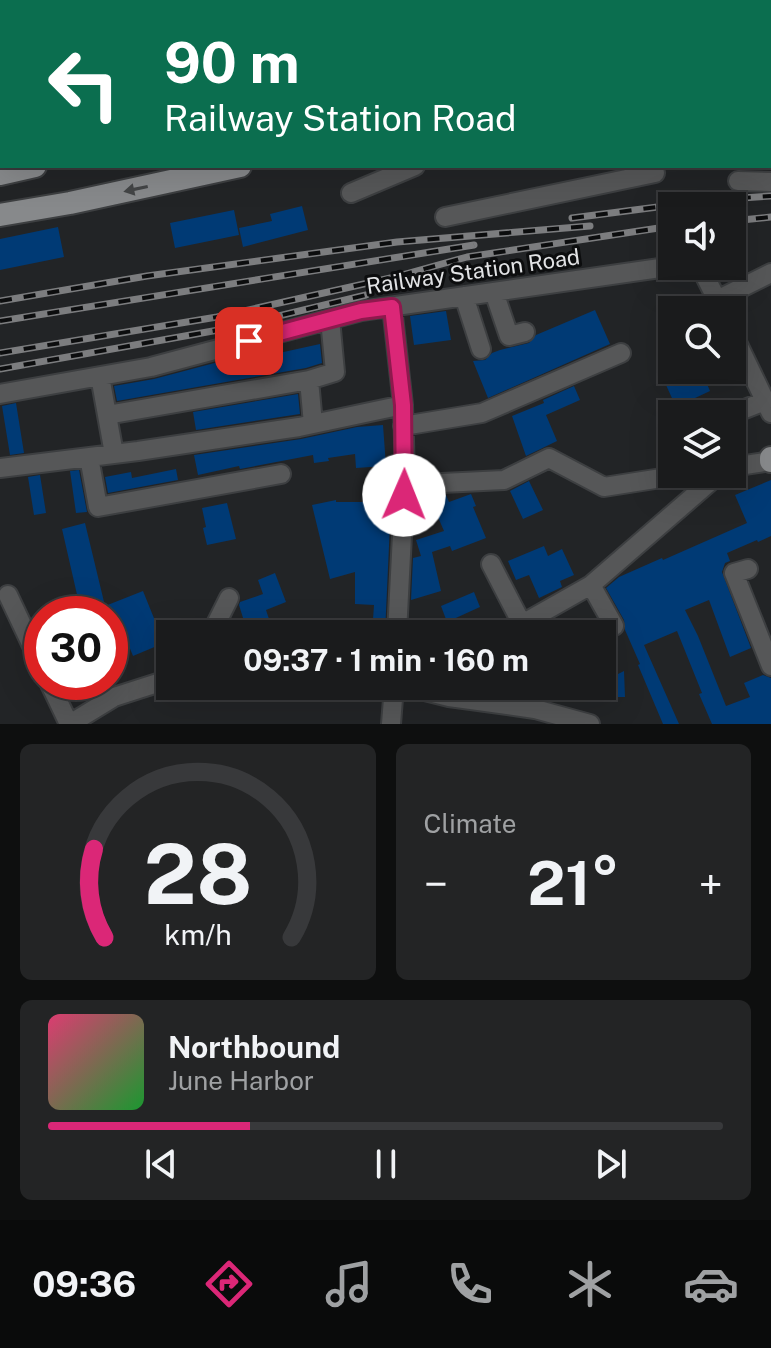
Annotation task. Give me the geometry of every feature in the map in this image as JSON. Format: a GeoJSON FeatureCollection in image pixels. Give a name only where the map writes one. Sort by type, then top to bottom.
{"type":"FeatureCollection","features":[{"type":"Feature","properties":{"kind":"main road"},"geometry":{"type":"LineString","coordinates":[[0,174],[26,168]]}},
{"type":"Feature","properties":{"kind":"main road"},"geometry":{"type":"LineString","coordinates":[[0,215],[231,168]]}},
{"type":"Feature","properties":{"kind":"street"},"geometry":{"type":"LineString","coordinates":[[351,193],[410,168]]}},
{"type":"Feature","properties":{"kind":"street"},"geometry":{"type":"LineString","coordinates":[[445,217],[653,170]]}},
{"type":"Feature","properties":{"kind":"street"},"geometry":{"type":"LineString","coordinates":[[738,181],[771,182]]}},
{"type":"Feature","properties":{"kind":"street","name":"Railway Station Road"},"geometry":{"type":"LineString","coordinates":[[0,394],[151,367],[361,311],[658,268]]}},
{"type":"Feature","properties":{"kind":"street"},"geometry":{"type":"LineString","coordinates":[[734,296],[771,273]]}},
{"type":"Feature","properties":{"kind":"street"},"geometry":{"type":"LineString","coordinates":[[494,292],[509,336],[525,332]]}},
{"type":"Feature","properties":{"kind":"street"},"geometry":{"type":"LineString","coordinates":[[464,296],[481,349]]}},
{"type":"Feature","properties":{"kind":"street"},"geometry":{"type":"LineString","coordinates":[[392,307],[403,405],[404,495],[398,620]]}},
{"type":"Feature","properties":{"kind":"street"},"geometry":{"type":"LineString","coordinates":[[107,415],[309,380],[335,372],[330,319]]}},
{"type":"Feature","properties":{"kind":"street"},"geometry":{"type":"LineString","coordinates":[[403,426],[482,413],[621,353]]}},
{"type":"Feature","properties":{"kind":"street"},"geometry":{"type":"LineString","coordinates":[[746,361],[768,407],[746,411]]}},
{"type":"Feature","properties":{"kind":"street"},"geometry":{"type":"LineString","coordinates":[[100,376],[114,454]]}},
{"type":"Feature","properties":{"kind":"street"},"geometry":{"type":"LineString","coordinates":[[309,380],[313,424]]}},
{"type":"Feature","properties":{"kind":"street"},"geometry":{"type":"LineString","coordinates":[[0,468],[313,424],[403,405]]}},
{"type":"Feature","properties":{"kind":"street"},"geometry":{"type":"LineString","coordinates":[[89,457],[98,507],[281,474]]}},
{"type":"Feature","properties":{"kind":"street"},"geometry":{"type":"LineString","coordinates":[[404,495],[442,483],[504,480],[549,458],[604,487],[658,479]]}},
{"type":"Feature","properties":{"kind":"street"},"geometry":{"type":"LineString","coordinates":[[746,464],[771,460]]}},
{"type":"Feature","properties":{"kind":"street"},"geometry":{"type":"LineString","coordinates":[[491,564],[522,624],[591,585],[703,488]]}},
{"type":"Feature","properties":{"kind":"street"},"geometry":{"type":"LineString","coordinates":[[748,569],[734,573],[771,666]]}},
{"type":"Feature","properties":{"kind":"street"},"geometry":{"type":"LineString","coordinates":[[591,585],[611,620]]}},
{"type":"Feature","properties":{"kind":"street"},"geometry":{"type":"LineString","coordinates":[[8,595],[24,629]]}},
{"type":"Feature","properties":{"kind":"street"},"geometry":{"type":"LineString","coordinates":[[218,620],[229,598]]}},
{"type":"Feature","properties":{"kind":"street"},"geometry":{"type":"LineString","coordinates":[[58,700],[69,724],[114,697],[156,684]]}},
{"type":"Feature","properties":{"kind":"street"},"geometry":{"type":"LineString","coordinates":[[391,724],[393,700]]}},
{"type":"Feature","properties":{"kind":"street"},"geometry":{"type":"LineString","coordinates":[[463,700],[590,724]]}},
{"type":"Feature","properties":{"kind":"building"},"geometry":{"type":"Polygon","coordinates":[[[302,206],[308,230],[243,247],[239,228],[272,221],[270,214],[302,206]]]}},
{"type":"Feature","properties":{"kind":"building"},"geometry":{"type":"Polygon","coordinates":[[[234,210],[239,235],[175,248],[170,223],[234,210]]]}},
{"type":"Feature","properties":{"kind":"building"},"geometry":{"type":"Polygon","coordinates":[[[58,227],[64,257],[0,270],[0,239],[58,227]]]}},
{"type":"Feature","properties":{"kind":"building"},"geometry":{"type":"Polygon","coordinates":[[[595,310],[610,344],[488,398],[473,361],[485,360],[492,353],[529,343],[536,335],[595,310]]]}},
{"type":"Feature","properties":{"kind":"building"},"geometry":{"type":"Polygon","coordinates":[[[446,311],[451,340],[414,345],[410,316],[446,311]]]}},
{"type":"Feature","properties":{"kind":"building"},"geometry":{"type":"Polygon","coordinates":[[[320,344],[322,363],[306,368],[117,401],[114,386],[241,356],[242,361],[320,344]]]}},
{"type":"Feature","properties":{"kind":"building"},"geometry":{"type":"Polygon","coordinates":[[[707,384],[710,391],[691,400],[673,400],[666,385],[707,384]]]}},
{"type":"Feature","properties":{"kind":"building"},"geometry":{"type":"Polygon","coordinates":[[[574,386],[580,400],[546,415],[557,441],[526,456],[512,416],[574,386]]]}},
{"type":"Feature","properties":{"kind":"building"},"geometry":{"type":"Polygon","coordinates":[[[298,394],[300,414],[196,430],[193,412],[298,394]]]}},
{"type":"Feature","properties":{"kind":"building"},"geometry":{"type":"Polygon","coordinates":[[[16,403],[24,453],[10,455],[2,406],[16,403]]]}},
{"type":"Feature","properties":{"kind":"building"},"geometry":{"type":"Polygon","coordinates":[[[383,425],[386,466],[356,468],[355,454],[314,463],[313,455],[198,475],[194,455],[383,425]]]}},
{"type":"Feature","properties":{"kind":"building"},"geometry":{"type":"Polygon","coordinates":[[[176,469],[178,480],[108,493],[105,477],[131,472],[132,478],[176,469]]]}},
{"type":"Feature","properties":{"kind":"building"},"geometry":{"type":"Polygon","coordinates":[[[79,470],[87,512],[76,513],[70,471],[79,470]]]}},
{"type":"Feature","properties":{"kind":"building"},"geometry":{"type":"Polygon","coordinates":[[[40,475],[46,513],[34,515],[28,477],[40,475]]]}},
{"type":"Feature","properties":{"kind":"building"},"geometry":{"type":"Polygon","coordinates":[[[771,480],[771,536],[727,553],[730,561],[725,563],[722,572],[751,648],[730,657],[709,600],[685,610],[726,706],[750,697],[744,683],[763,675],[771,678],[771,724],[712,724],[677,631],[644,645],[679,724],[663,724],[638,665],[624,620],[606,588],[619,577],[747,523],[735,495],[771,480]]]}},
{"type":"Feature","properties":{"kind":"building"},"geometry":{"type":"Polygon","coordinates":[[[529,481],[543,510],[523,519],[510,491],[529,481]]]}},
{"type":"Feature","properties":{"kind":"building"},"geometry":{"type":"Polygon","coordinates":[[[471,494],[486,538],[452,551],[450,546],[432,552],[441,591],[411,600],[413,558],[421,556],[416,540],[444,531],[431,501],[446,495],[449,502],[471,494]]]}},
{"type":"Feature","properties":{"kind":"building"},"geometry":{"type":"Polygon","coordinates":[[[336,500],[391,502],[386,620],[373,620],[374,605],[355,604],[355,572],[330,579],[312,505],[336,500]]]}},
{"type":"Feature","properties":{"kind":"building"},"geometry":{"type":"Polygon","coordinates":[[[227,503],[236,539],[207,545],[202,508],[227,503]]]}},
{"type":"Feature","properties":{"kind":"building"},"geometry":{"type":"Polygon","coordinates":[[[85,523],[103,596],[77,596],[62,529],[85,523]]]}},
{"type":"Feature","properties":{"kind":"building"},"geometry":{"type":"Polygon","coordinates":[[[544,546],[548,556],[562,549],[574,575],[560,581],[562,587],[539,598],[529,575],[516,580],[508,561],[544,546]]]}},
{"type":"Feature","properties":{"kind":"building"},"geometry":{"type":"Polygon","coordinates":[[[275,573],[286,602],[266,610],[269,620],[244,620],[240,602],[263,594],[258,580],[275,573]]]}},
{"type":"Feature","properties":{"kind":"building"},"geometry":{"type":"Polygon","coordinates":[[[143,591],[156,623],[156,646],[133,656],[128,644],[128,597],[143,591]]]}},
{"type":"Feature","properties":{"kind":"building"},"geometry":{"type":"Polygon","coordinates":[[[474,592],[480,607],[446,620],[441,606],[474,592]]]}},
{"type":"Feature","properties":{"kind":"building"},"geometry":{"type":"Polygon","coordinates":[[[616,665],[618,674],[624,671],[625,697],[616,697],[616,665]]]}},
{"type":"Feature","properties":{"kind":"railway"},"geometry":{"type":"LineString","coordinates":[[572,218],[712,200],[771,196]]}},
{"type":"Feature","properties":{"kind":"railway"},"geometry":{"type":"LineString","coordinates":[[746,220],[771,217]]}},
{"type":"Feature","properties":{"kind":"railway"},"geometry":{"type":"LineString","coordinates":[[0,301],[147,276],[397,242],[590,226]]}},
{"type":"Feature","properties":{"kind":"railway"},"geometry":{"type":"LineString","coordinates":[[0,353],[217,317],[395,277],[467,257],[658,228]]}},
{"type":"Feature","properties":{"kind":"railway"},"geometry":{"type":"LineString","coordinates":[[0,321],[474,245]]}},
{"type":"Feature","properties":{"kind":"railway"},"geometry":{"type":"LineString","coordinates":[[0,369],[224,329],[366,295]]}},
{"type":"Feature","properties":{"kind":"route"},"geometry":{"type":"LineString","coordinates":[[249,341],[361,311],[392,307],[403,405],[404,495]]}}]}
